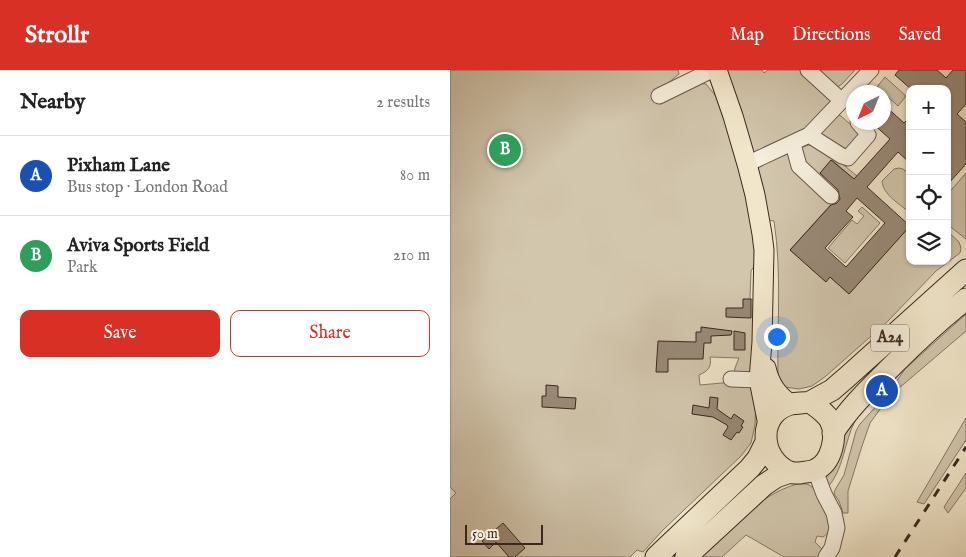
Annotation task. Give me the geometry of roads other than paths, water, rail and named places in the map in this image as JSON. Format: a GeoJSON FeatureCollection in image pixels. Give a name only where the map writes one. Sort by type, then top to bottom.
{"type":"FeatureCollection","features":[{"type":"Feature","properties":{"kind":"highway","name":"A24"},"geometry":{"type":"LineString","coordinates":[[800,403],[832,390],[966,270]]}},
{"type":"Feature","properties":{"kind":"highway","name":"A24"},"geometry":{"type":"LineString","coordinates":[[834,433],[849,410],[864,393],[966,299]]}},
{"type":"Feature","properties":{"kind":"highway"},"geometry":{"type":"LineString","coordinates":[[656,557],[750,468],[758,458],[774,416],[800,403],[821,410],[830,420],[834,433],[833,444],[822,464],[815,470],[790,472],[776,477],[764,485],[686,557]]}},
{"type":"Feature","properties":{"kind":"highway"},"geometry":{"type":"LineString","coordinates":[[767,434],[771,457],[778,465],[790,472]]}},
{"type":"Feature","properties":{"kind":"main road"},"geometry":{"type":"LineString","coordinates":[[717,70],[733,116],[755,195],[762,234],[762,342],[759,380],[767,434]]}},
{"type":"Feature","properties":{"kind":"main road"},"geometry":{"type":"LineString","coordinates":[[762,342],[769,380],[774,390],[800,403]]}},
{"type":"Feature","properties":{"kind":"lane"},"geometry":{"type":"LineString","coordinates":[[659,96],[712,70]]}},
{"type":"Feature","properties":{"kind":"lane"},"geometry":{"type":"LineString","coordinates":[[808,70],[846,110]]}},
{"type":"Feature","properties":{"kind":"lane"},"geometry":{"type":"LineString","coordinates":[[746,164],[810,135],[871,70]]}},
{"type":"Feature","properties":{"kind":"lane"},"geometry":{"type":"LineString","coordinates":[[810,135],[848,158],[868,135],[865,130]]}},
{"type":"Feature","properties":{"kind":"lane"},"geometry":{"type":"LineString","coordinates":[[793,144],[799,166],[831,196]]}},
{"type":"Feature","properties":{"kind":"lane"},"geometry":{"type":"LineString","coordinates":[[731,379],[759,380]]}},
{"type":"Feature","properties":{"kind":"lane"},"geometry":{"type":"LineString","coordinates":[[815,470],[834,513],[837,528],[832,548],[826,557]]}},
{"type":"Feature","properties":{"kind":"railway"},"geometry":{"type":"LineString","coordinates":[[895,557],[966,447]]}},
{"type":"Feature","properties":{"kind":"place","name":"Aviva Sports Field"},"geometry":{"type":"Point","coordinates":[505,150]}},
{"type":"Feature","properties":{"kind":"place","name":"Pixham Lane"},"geometry":{"type":"Point","coordinates":[882,391]}}]}
